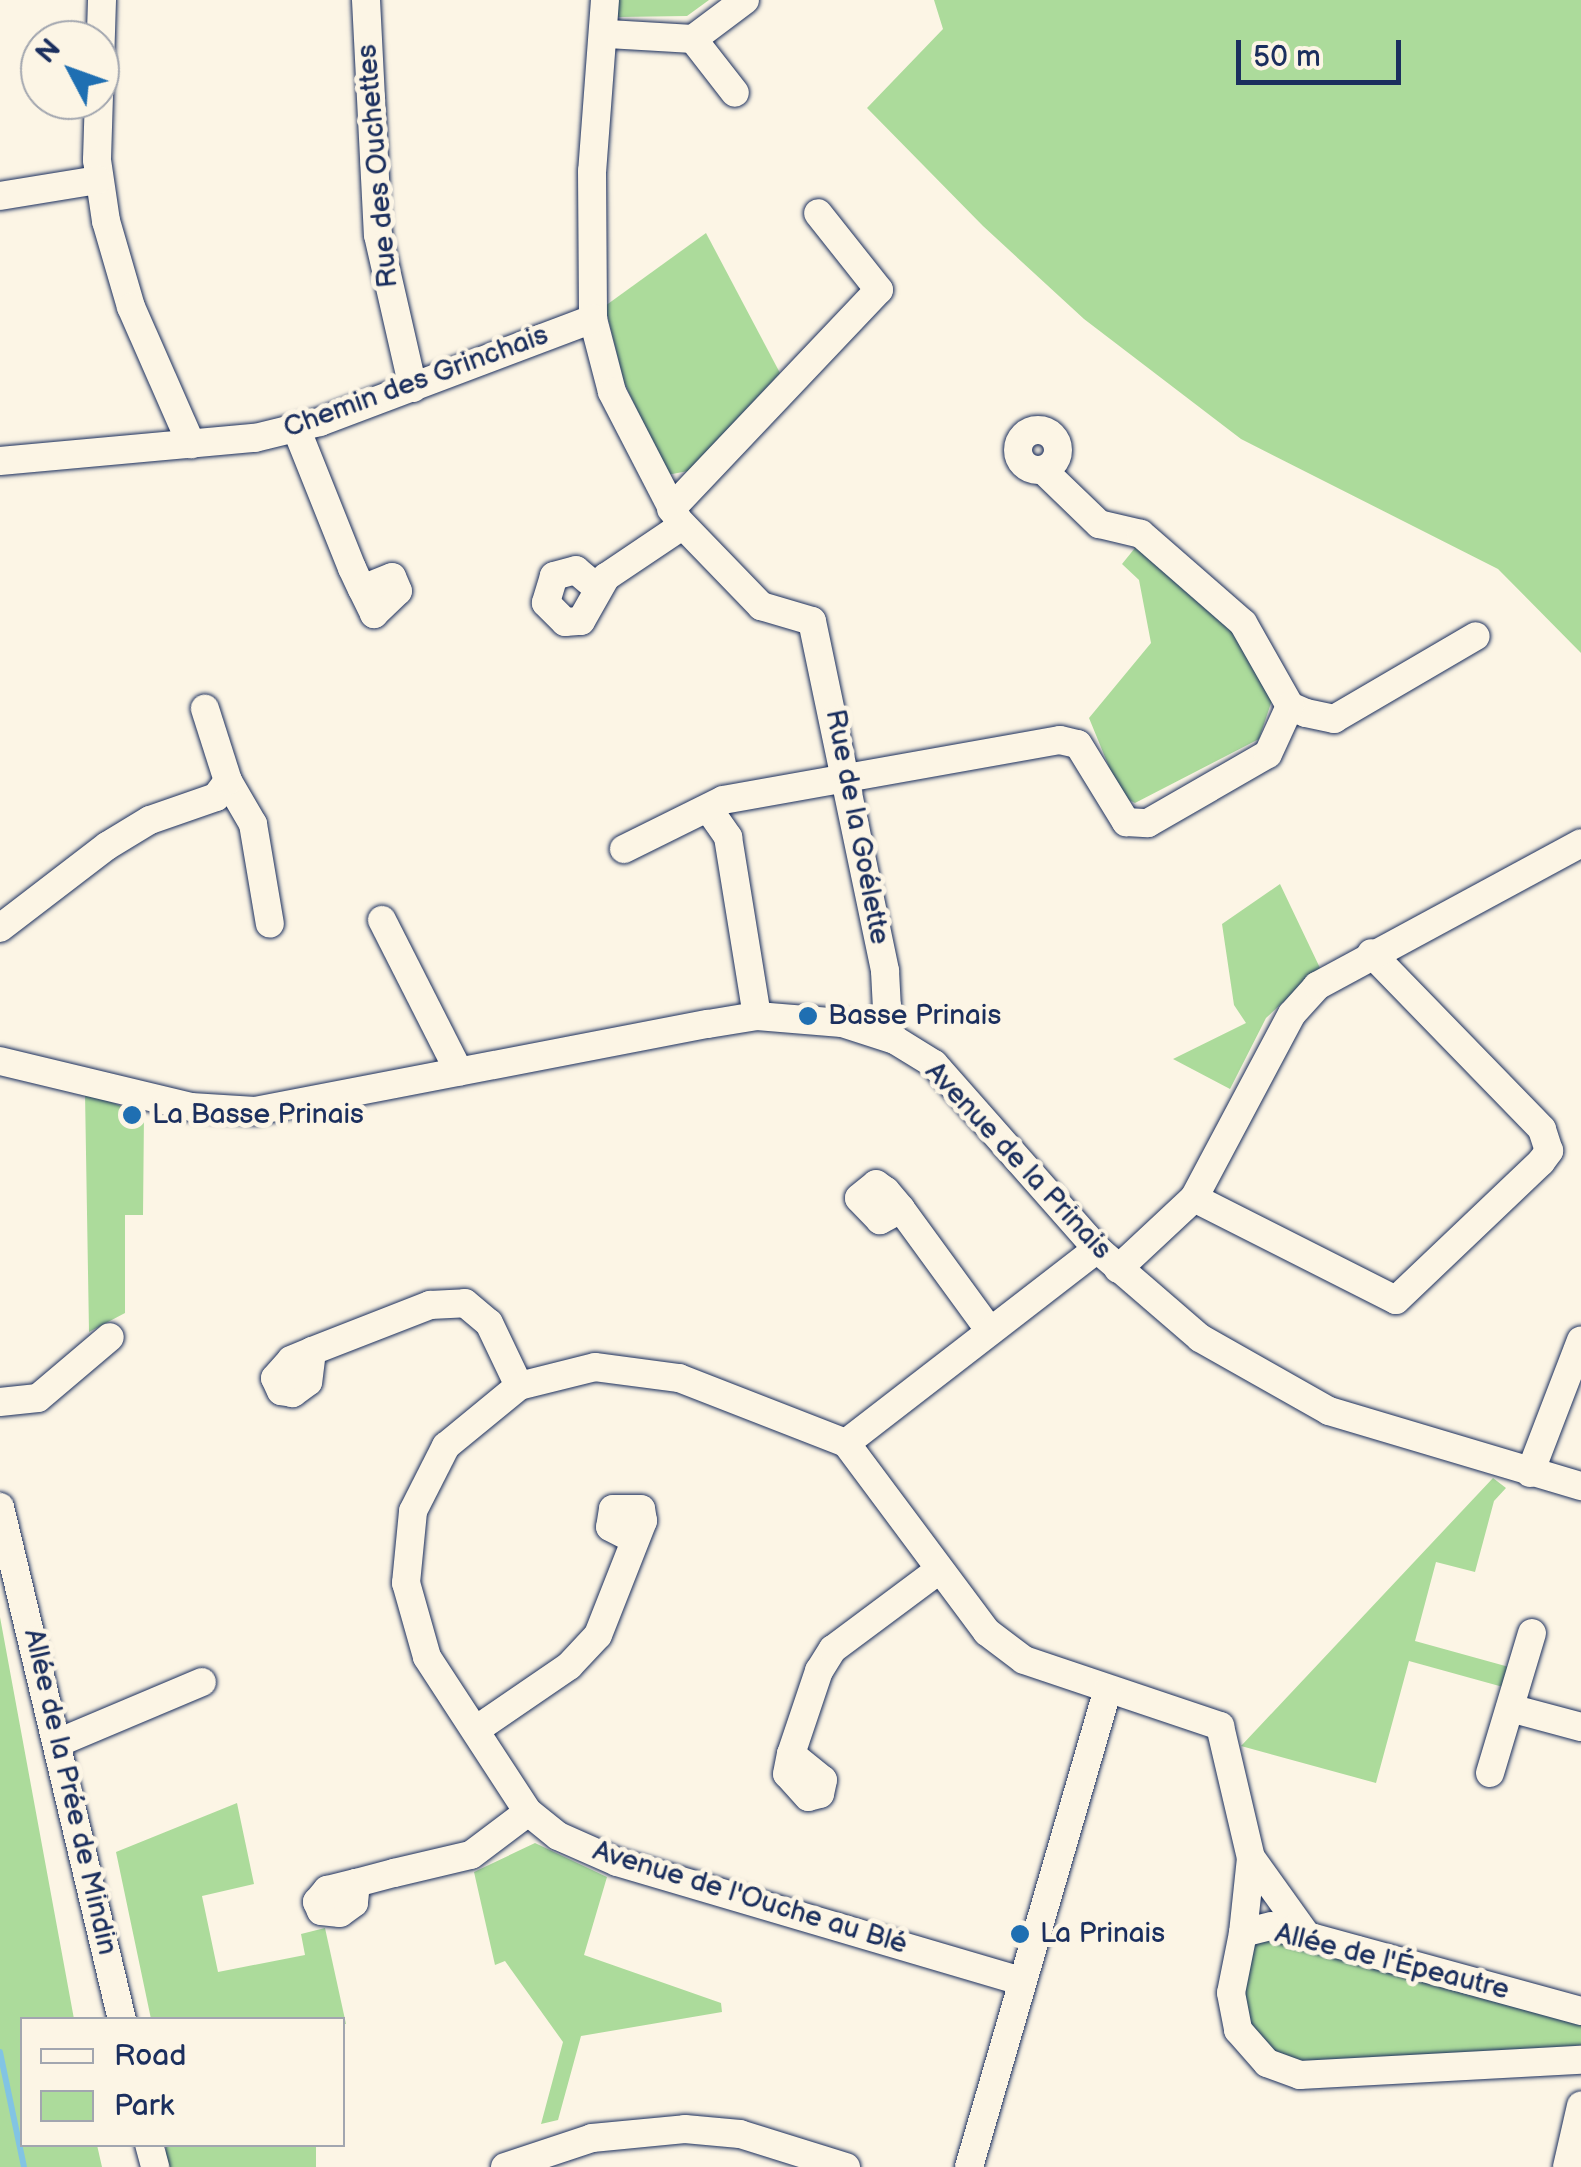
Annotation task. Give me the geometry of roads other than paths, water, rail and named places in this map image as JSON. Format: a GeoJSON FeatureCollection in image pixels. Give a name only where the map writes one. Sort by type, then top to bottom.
{"type":"FeatureCollection","features":[{"type":"Feature","properties":{"kind":"street"},"geometry":{"type":"LineString","coordinates":[[102,0],[98,180],[131,306],[191,444]]}},
{"type":"Feature","properties":{"kind":"street","name":"Rue des Ouchettes"},"geometry":{"type":"LineString","coordinates":[[366,0],[378,235],[414,388]]}},
{"type":"Feature","properties":{"kind":"street"},"geometry":{"type":"LineString","coordinates":[[606,0],[608,34],[592,171],[593,319],[612,392],[677,518]]}},
{"type":"Feature","properties":{"kind":"street"},"geometry":{"type":"LineString","coordinates":[[608,34],[692,38],[745,0]]}},
{"type":"Feature","properties":{"kind":"street"},"geometry":{"type":"LineString","coordinates":[[692,38],[735,94]]}},
{"type":"Feature","properties":{"kind":"street"},"geometry":{"type":"LineString","coordinates":[[0,196],[98,180]]}},
{"type":"Feature","properties":{"kind":"street"},"geometry":{"type":"LineString","coordinates":[[596,587],[677,518],[879,290],[818,213]]}},
{"type":"Feature","properties":{"kind":"street","name":"Chemin des Grinchais"},"geometry":{"type":"LineString","coordinates":[[0,460],[191,444],[296,428],[414,388],[593,319]]}},
{"type":"Feature","properties":{"kind":"street"},"geometry":{"type":"LineString","coordinates":[[296,428],[362,590]]}},
{"type":"Feature","properties":{"kind":"street"},"geometry":{"type":"LineString","coordinates":[[1043,470],[1099,524],[1140,534],[1243,623],[1290,706],[1334,719],[1476,636]]}},
{"type":"Feature","properties":{"kind":"street","name":"Rue de la Goélette"},"geometry":{"type":"LineString","coordinates":[[677,518],[761,606],[812,620],[850,779],[885,971],[888,1006],[879,1034]]}},
{"type":"Feature","properties":{"kind":"street"},"geometry":{"type":"LineString","coordinates":[[624,848],[710,811],[723,800],[1070,739],[1136,825],[1268,754],[1290,706]]}},
{"type":"Feature","properties":{"kind":"street"},"geometry":{"type":"LineString","coordinates":[[205,709],[228,781],[253,824],[270,924]]}},
{"type":"Feature","properties":{"kind":"street"},"geometry":{"type":"LineString","coordinates":[[0,928],[107,846],[150,820],[216,797],[228,781]]}},
{"type":"Feature","properties":{"kind":"street"},"geometry":{"type":"LineString","coordinates":[[710,811],[728,837],[757,1016]]}},
{"type":"Feature","properties":{"kind":"street"},"geometry":{"type":"LineString","coordinates":[[1243,1933],[1252,1858],[1220,1726],[1024,1660],[987,1632],[846,1443],[990,1331],[1108,1259],[1194,1198],[1292,1014],[1317,986],[1371,953],[1581,843]]}},
{"type":"Feature","properties":{"kind":"street"},"geometry":{"type":"LineString","coordinates":[[382,920],[459,1072]]}},
{"type":"Feature","properties":{"kind":"street"},"geometry":{"type":"LineString","coordinates":[[1194,1198],[1396,1300],[1549,1151],[1542,1129],[1371,953]]}},
{"type":"Feature","properties":{"kind":"street","name":"Avenue de la Prinais"},"geometry":{"type":"LineString","coordinates":[[0,1060],[192,1107],[255,1111],[757,1016],[879,1034],[934,1064],[1108,1259],[1200,1338],[1329,1410],[1581,1486]]}},
{"type":"Feature","properties":{"kind":"street"},"geometry":{"type":"LineString","coordinates":[[901,1209],[990,1331]]}},
{"type":"Feature","properties":{"kind":"street"},"geometry":{"type":"LineString","coordinates":[[312,1351],[430,1306],[465,1303],[489,1323],[519,1386]]}},
{"type":"Feature","properties":{"kind":"street"},"geometry":{"type":"LineString","coordinates":[[0,1402],[38,1398],[110,1337]]}},
{"type":"Feature","properties":{"kind":"street"},"geometry":{"type":"LineString","coordinates":[[1530,1473],[1581,1340]]}},
{"type":"Feature","properties":{"kind":"street","name":"Avenue de l'Ouche au Blé"},"geometry":{"type":"LineString","coordinates":[[846,1443],[659,1373],[595,1368],[519,1386],[446,1446],[413,1511],[406,1582],[427,1656],[528,1812],[558,1836],[617,1862],[1021,1981]]}},
{"type":"Feature","properties":{"kind":"street","name":"Allée de la Prée de Mindin"},"geometry":{"type":"LineString","coordinates":[[0,1507],[60,1742],[121,2017]]}},
{"type":"Feature","properties":{"kind":"street"},"geometry":{"type":"LineString","coordinates":[[477,1729],[569,1666],[598,1635],[634,1540]]}},
{"type":"Feature","properties":{"kind":"street"},"geometry":{"type":"LineString","coordinates":[[791,1754],[832,1650],[939,1570]]}},
{"type":"Feature","properties":{"kind":"street"},"geometry":{"type":"LineString","coordinates":[[1490,1773],[1532,1633]]}},
{"type":"Feature","properties":{"kind":"street"},"geometry":{"type":"LineString","coordinates":[[60,1742],[202,1682]]}},
{"type":"Feature","properties":{"kind":"street"},"geometry":{"type":"LineString","coordinates":[[969,2167],[1107,1691]]}},
{"type":"Feature","properties":{"kind":"street"},"geometry":{"type":"LineString","coordinates":[[1510,1708],[1581,1728]]}},
{"type":"Feature","properties":{"kind":"street"},"geometry":{"type":"LineString","coordinates":[[356,1882],[471,1855],[528,1812]]}},
{"type":"Feature","properties":{"kind":"street"},"geometry":{"type":"LineString","coordinates":[[1252,1858],[1305,1933]]}},
{"type":"Feature","properties":{"kind":"street","name":"Allée de l'Épeautre"},"geometry":{"type":"LineString","coordinates":[[1581,2011],[1272,1926],[1243,1933],[1231,1994],[1238,2030],[1267,2063],[1300,2076],[1581,2060]]}},
{"type":"Feature","properties":{"kind":"street"},"geometry":{"type":"LineString","coordinates":[[1567,2167],[1581,2106]]}},
{"type":"Feature","properties":{"kind":"street"},"geometry":{"type":"LineString","coordinates":[[505,2167],[592,2138],[685,2129],[740,2134],[846,2167]]}},
{"type":"Feature","properties":{"kind":"waterway"},"geometry":{"type":"LineString","coordinates":[[0,2052],[24,2167]]}},
{"type":"Feature","properties":{"kind":"place","name":"Basse Prinais"},"geometry":{"type":"Point","coordinates":[808,1016]}},
{"type":"Feature","properties":{"kind":"place","name":"La Basse Prinais"},"geometry":{"type":"Point","coordinates":[132,1115]}},
{"type":"Feature","properties":{"kind":"place","name":"La Prinais"},"geometry":{"type":"Point","coordinates":[1020,1934]}}]}
